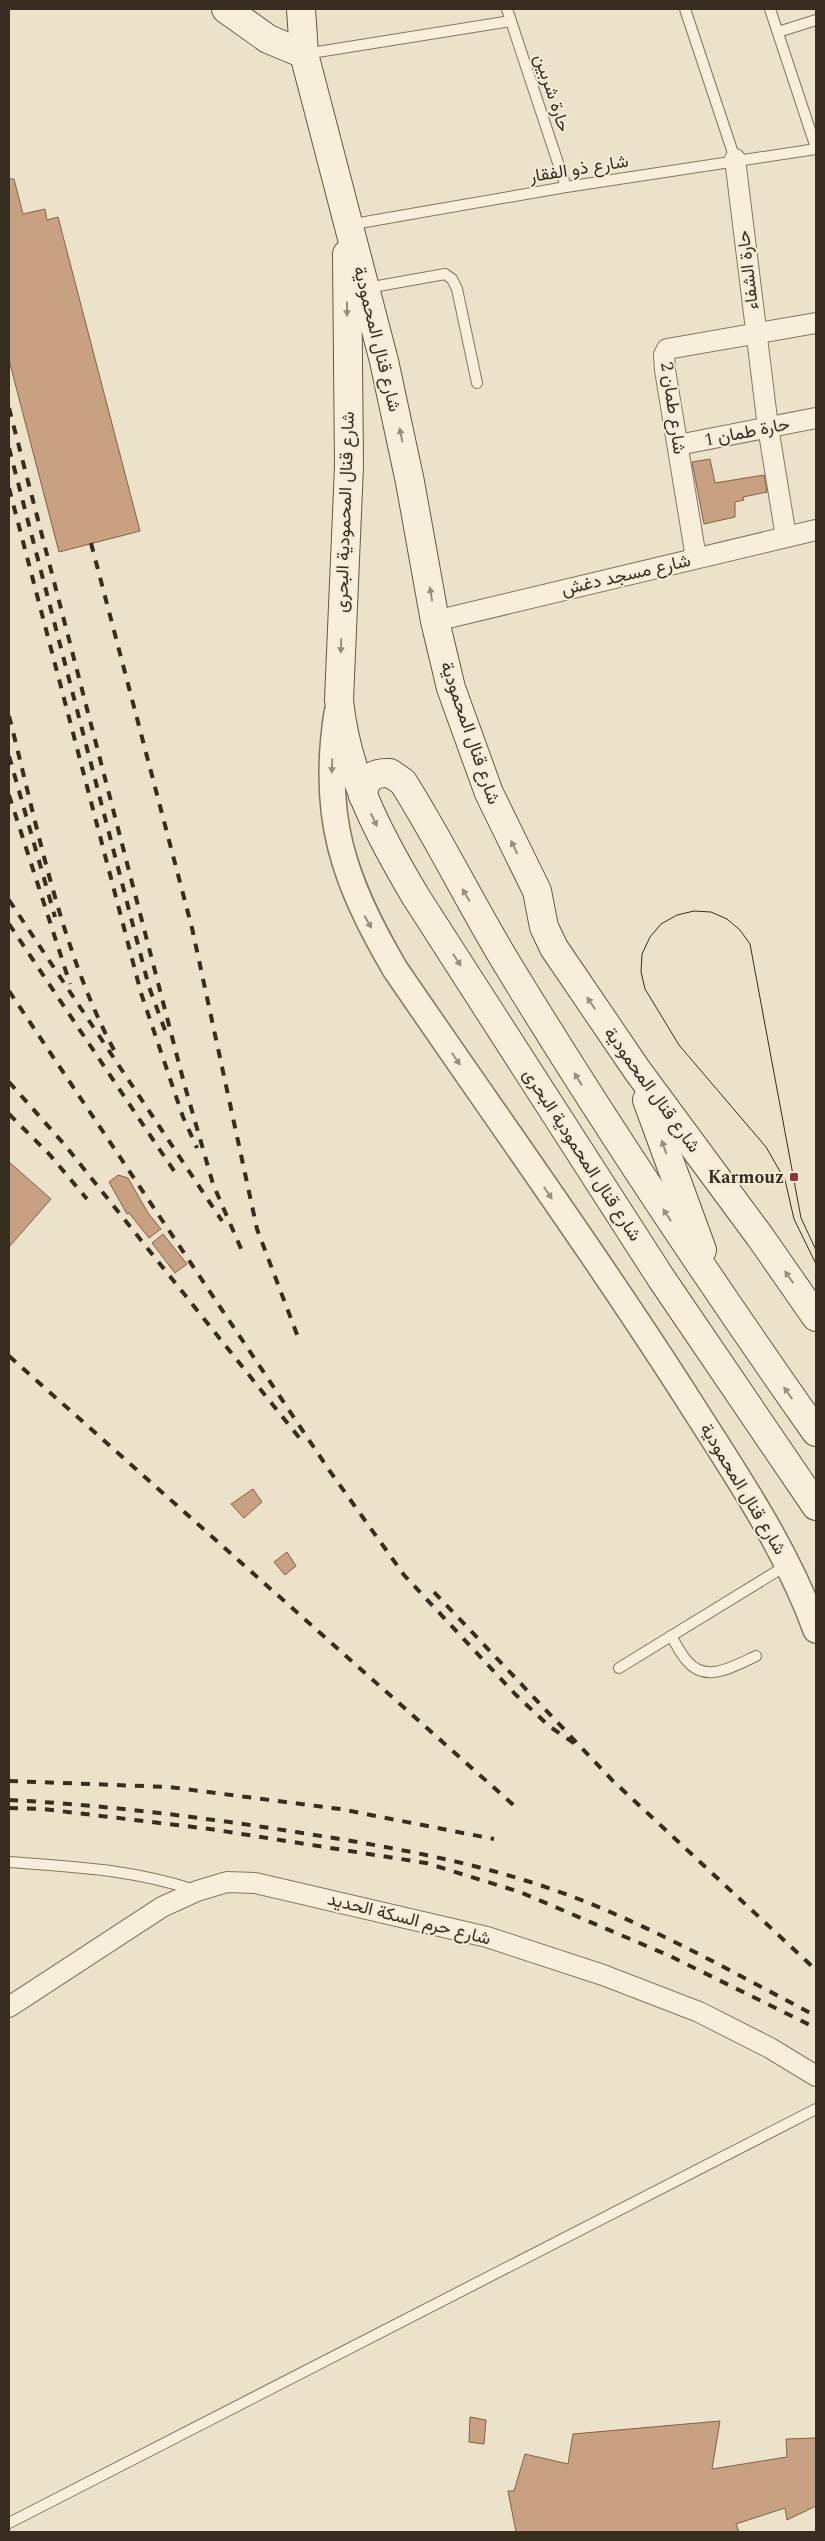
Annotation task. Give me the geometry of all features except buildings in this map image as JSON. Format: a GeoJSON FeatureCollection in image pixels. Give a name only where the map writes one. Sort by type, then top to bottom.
{"type":"FeatureCollection","features":[{"type":"Feature","properties":{"kind":"main road"},"geometry":{"type":"LineString","coordinates":[[226,9],[268,39],[304,54]]}},
{"type":"Feature","properties":{"kind":"main road","name":"شارع قنال المحمودية"},"geometry":{"type":"LineString","coordinates":[[301,9],[304,54],[347,225],[366,288],[401,437],[435,620],[451,688],[472,750],[504,827],[537,891],[540,915],[548,938],[637,1070],[814,1310]]}},
{"type":"Feature","properties":{"kind":"main road","name":"شارع قنال المحمودية البحرى"},"geometry":{"type":"LineString","coordinates":[[347,225],[349,466],[339,700],[348,754],[362,796],[390,851],[438,930],[661,1278],[816,1506]]}},
{"type":"Feature","properties":{"kind":"main road"},"geometry":{"type":"LineString","coordinates":[[362,796],[367,780],[373,775],[390,772],[403,782],[508,966],[609,1129],[717,1291],[816,1432]]}},
{"type":"Feature","properties":{"kind":"main road"},"geometry":{"type":"LineString","coordinates":[[637,1070],[717,1291]]}},
{"type":"Feature","properties":{"kind":"street","name":"حارة الشفاء"},"geometry":{"type":"LineString","coordinates":[[735,159],[768,428],[786,537]]}},
{"type":"Feature","properties":{"kind":"street","name":"شارع طمان 2"},"geometry":{"type":"LineString","coordinates":[[696,558],[665,370],[664,355],[667,349],[816,323]]}},
{"type":"Feature","properties":{"kind":"street","name":"حارة طمان 1"},"geometry":{"type":"LineString","coordinates":[[678,445],[816,418]]}},
{"type":"Feature","properties":{"kind":"street","name":"شارع مسجد دغش"},"geometry":{"type":"LineString","coordinates":[[435,620],[816,530]]}},
{"type":"Feature","properties":{"kind":"street","name":"شارع قنال المحمودية"},"geometry":{"type":"LineString","coordinates":[[339,700],[331,763],[335,827],[344,864],[363,914],[395,969],[656,1349],[768,1526],[788,1564],[816,1630]]}},
{"type":"Feature","properties":{"kind":"street","name":"شارع حرم السكة الحديد"},"geometry":{"type":"LineString","coordinates":[[9,2007],[162,1907],[197,1891],[227,1882],[256,1883],[487,1937],[603,1974],[699,2012],[770,2048],[816,2076]]}},
{"type":"Feature","properties":{"kind":"lane","name":"حارة شربين"},"geometry":{"type":"LineString","coordinates":[[507,9],[566,187]]}},
{"type":"Feature","properties":{"kind":"lane","name":"حارة الشفاء"},"geometry":{"type":"LineString","coordinates":[[685,9],[735,159]]}},
{"type":"Feature","properties":{"kind":"lane"},"geometry":{"type":"LineString","coordinates":[[770,9],[816,149]]}},
{"type":"Feature","properties":{"kind":"lane"},"geometry":{"type":"LineString","coordinates":[[778,32],[816,20]]}},
{"type":"Feature","properties":{"kind":"lane"},"geometry":{"type":"LineString","coordinates":[[304,54],[512,21]]}},
{"type":"Feature","properties":{"kind":"lane","name":"شارع ذو الفقار"},"geometry":{"type":"LineString","coordinates":[[347,225],[735,159],[816,149]]}},
{"type":"Feature","properties":{"kind":"lane"},"geometry":{"type":"LineString","coordinates":[[366,288],[445,274],[452,279],[457,289],[477,383]]}},
{"type":"Feature","properties":{"kind":"lane"},"geometry":{"type":"LineString","coordinates":[[619,1668],[788,1564]]}},
{"type":"Feature","properties":{"kind":"lane"},"geometry":{"type":"LineString","coordinates":[[671,1636],[688,1663],[701,1671],[718,1673],[756,1656]]}},
{"type":"Feature","properties":{"kind":"lane"},"geometry":{"type":"LineString","coordinates":[[9,1862],[112,1870],[157,1878],[197,1891]]}},
{"type":"Feature","properties":{"kind":"lane"},"geometry":{"type":"LineString","coordinates":[[9,2523],[816,2110]]}},
{"type":"Feature","properties":{"kind":"tram line"},"geometry":{"type":"LineString","coordinates":[[816,1250],[801,1218],[750,944],[740,930],[727,919],[711,912],[694,911],[677,915],[661,924],[650,937],[642,954],[641,972],[645,989],[679,1045],[766,1147],[785,1180],[794,1219],[816,1264]]}},
{"type":"Feature","properties":{"kind":"railway"},"geometry":{"type":"LineString","coordinates":[[9,408],[184,1083],[213,1184],[242,1251]]}},
{"type":"Feature","properties":{"kind":"railway"},"geometry":{"type":"LineString","coordinates":[[9,448],[149,987],[166,1033]]}},
{"type":"Feature","properties":{"kind":"railway"},"geometry":{"type":"LineString","coordinates":[[9,488],[141,993],[183,1117],[197,1148]]}},
{"type":"Feature","properties":{"kind":"railway"},"geometry":{"type":"LineString","coordinates":[[91,543],[192,928],[257,1229],[298,1337]]}},
{"type":"Feature","properties":{"kind":"railway"},"geometry":{"type":"LineString","coordinates":[[9,716],[52,887],[65,930],[95,1012],[114,1050]]}},
{"type":"Feature","properties":{"kind":"railway"},"geometry":{"type":"LineString","coordinates":[[9,756],[55,917]]}},
{"type":"Feature","properties":{"kind":"railway"},"geometry":{"type":"LineString","coordinates":[[9,795],[70,984]]}},
{"type":"Feature","properties":{"kind":"railway"},"geometry":{"type":"LineString","coordinates":[[9,900],[222,1221]]}},
{"type":"Feature","properties":{"kind":"railway"},"geometry":{"type":"LineString","coordinates":[[9,924],[174,1171]]}},
{"type":"Feature","properties":{"kind":"railway"},"geometry":{"type":"LineString","coordinates":[[9,991],[329,1470],[404,1575],[515,1694],[549,1726],[578,1746]]}},
{"type":"Feature","properties":{"kind":"railway"},"geometry":{"type":"LineString","coordinates":[[9,1082],[64,1144],[301,1440]]}},
{"type":"Feature","properties":{"kind":"railway"},"geometry":{"type":"LineString","coordinates":[[9,1114],[50,1155],[87,1199]]}},
{"type":"Feature","properties":{"kind":"railway"},"geometry":{"type":"LineString","coordinates":[[9,1356],[519,1810]]}},
{"type":"Feature","properties":{"kind":"railway"},"geometry":{"type":"LineString","coordinates":[[434,1592],[612,1780],[816,1970]]}},
{"type":"Feature","properties":{"kind":"railway"},"geometry":{"type":"LineString","coordinates":[[9,1781],[169,1787],[340,1809],[494,1839]]}},
{"type":"Feature","properties":{"kind":"railway"},"geometry":{"type":"LineString","coordinates":[[9,1800],[117,1808],[224,1821],[367,1844],[438,1858],[507,1875],[576,1898],[638,1924],[816,2016]]}},
{"type":"Feature","properties":{"kind":"railway"},"geometry":{"type":"LineString","coordinates":[[9,1808],[43,1809],[210,1829],[426,1863],[520,1892],[670,1956],[816,2028]]}},
{"type":"Feature","properties":{"kind":"place","name":"Karmouz"},"geometry":{"type":"Point","coordinates":[794,1177]}}]}
